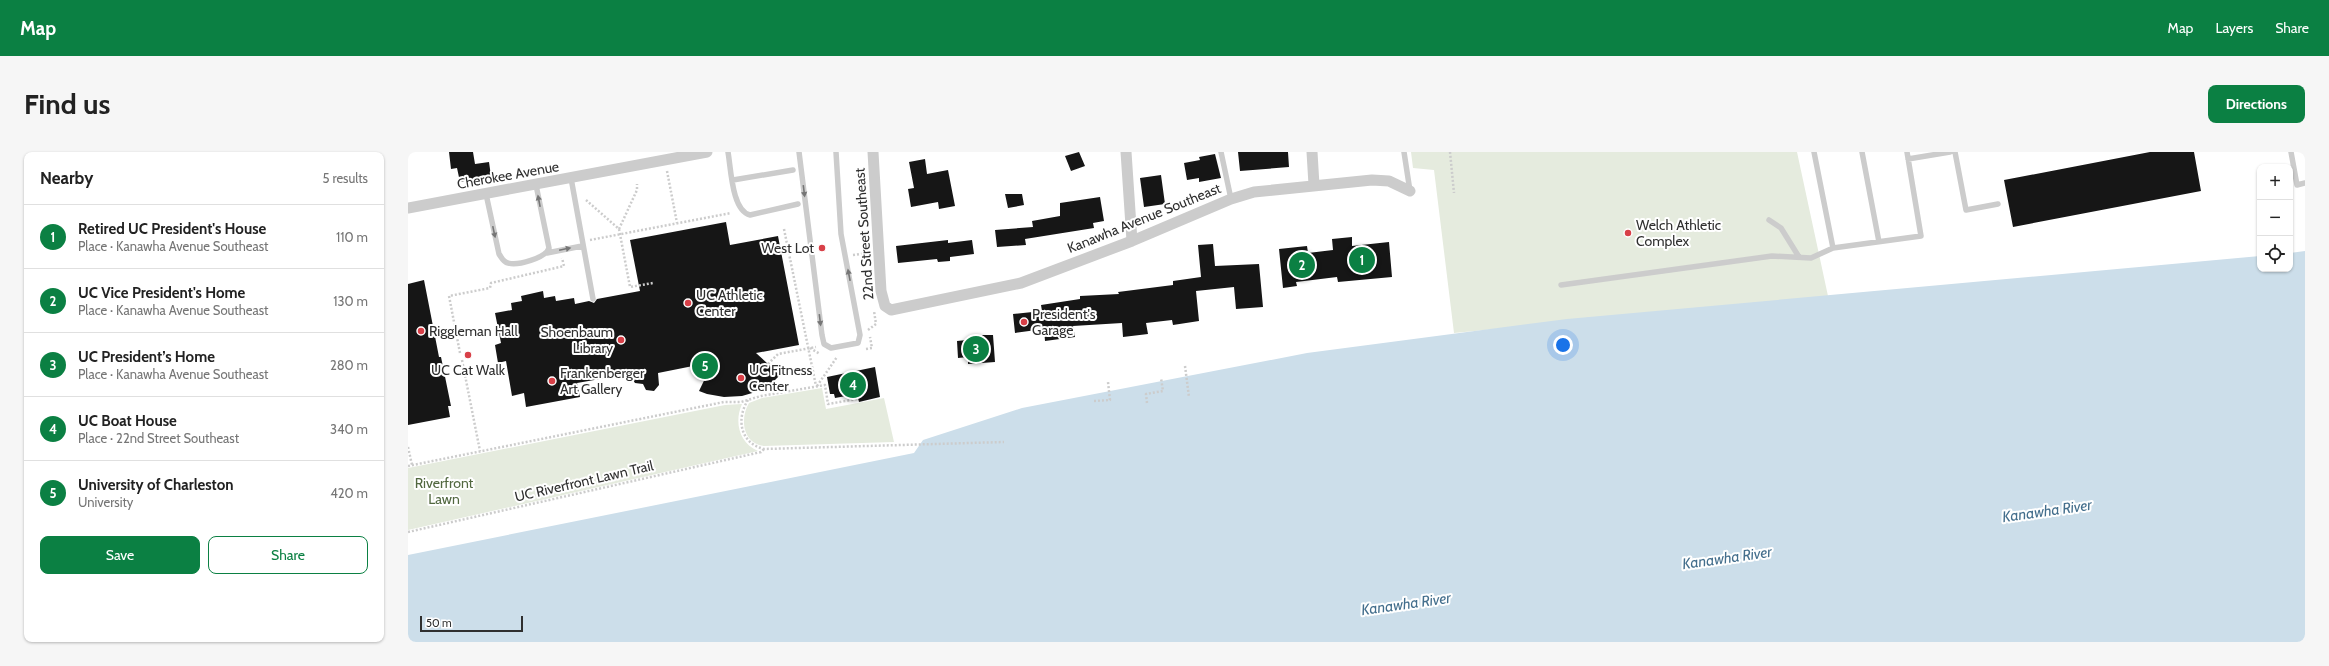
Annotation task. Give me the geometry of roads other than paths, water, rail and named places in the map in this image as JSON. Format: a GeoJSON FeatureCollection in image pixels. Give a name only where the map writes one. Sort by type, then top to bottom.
{"type":"FeatureCollection","features":[{"type":"Feature","properties":{"kind":"street","name":"Cherokee Avenue"},"geometry":{"type":"LineString","coordinates":[[408,208],[707,152]]}},
{"type":"Feature","properties":{"kind":"street","name":"22nd Street Southeast"},"geometry":{"type":"LineString","coordinates":[[874,152],[880,292],[885,306],[891,310]]}},
{"type":"Feature","properties":{"kind":"street"},"geometry":{"type":"LineString","coordinates":[[1126,152],[1132,241]]}},
{"type":"Feature","properties":{"kind":"street"},"geometry":{"type":"LineString","coordinates":[[1312,152],[1314,185]]}},
{"type":"Feature","properties":{"kind":"street","name":"Kanawha Avenue Southeast"},"geometry":{"type":"LineString","coordinates":[[891,310],[1021,283],[1132,241],[1231,199],[1254,192],[1372,180],[1389,181],[1410,191]]}},
{"type":"Feature","properties":{"kind":"lane"},"geometry":{"type":"LineString","coordinates":[[728,152],[737,204],[745,214],[750,215],[798,204]]}},
{"type":"Feature","properties":{"kind":"lane"},"geometry":{"type":"LineString","coordinates":[[799,152],[822,335],[824,344],[831,348],[858,343],[860,335],[841,234],[836,152]]}},
{"type":"Feature","properties":{"kind":"lane"},"geometry":{"type":"LineString","coordinates":[[1222,152],[1231,199]]}},
{"type":"Feature","properties":{"kind":"lane"},"geometry":{"type":"LineString","coordinates":[[1404,152],[1410,191]]}},
{"type":"Feature","properties":{"kind":"lane"},"geometry":{"type":"LineString","coordinates":[[1814,152],[1833,248]]}},
{"type":"Feature","properties":{"kind":"lane"},"geometry":{"type":"LineString","coordinates":[[1862,152],[1878,242]]}},
{"type":"Feature","properties":{"kind":"lane"},"geometry":{"type":"LineString","coordinates":[[1561,285],[1772,256],[1811,258],[1833,248],[1921,236],[1907,152]]}},
{"type":"Feature","properties":{"kind":"lane"},"geometry":{"type":"LineString","coordinates":[[1908,159],[1950,152]]}},
{"type":"Feature","properties":{"kind":"lane"},"geometry":{"type":"LineString","coordinates":[[1955,152],[1966,210],[1998,204]]}},
{"type":"Feature","properties":{"kind":"lane"},"geometry":{"type":"LineString","coordinates":[[2291,152],[2297,185],[2305,183]]}},
{"type":"Feature","properties":{"kind":"lane"},"geometry":{"type":"LineString","coordinates":[[733,180],[793,170]]}},
{"type":"Feature","properties":{"kind":"lane"},"geometry":{"type":"LineString","coordinates":[[571,178],[582,246],[593,299]]}},
{"type":"Feature","properties":{"kind":"lane"},"geometry":{"type":"LineString","coordinates":[[536,185],[549,248],[547,253]]}},
{"type":"Feature","properties":{"kind":"lane"},"geometry":{"type":"LineString","coordinates":[[486,194],[499,254],[504,261],[510,264],[542,257],[547,253],[582,246]]}},
{"type":"Feature","properties":{"kind":"lane"},"geometry":{"type":"LineString","coordinates":[[1769,220],[1780,228],[1799,257]]}},
{"type":"Feature","properties":{"kind":"water","name":"Kanawha River"},"geometry":{"type":"Polygon","coordinates":[[[2305,251],[2305,642],[408,642],[408,555],[914,453],[923,440],[1022,408],[1307,353],[1567,319],[2257,256],[2257,272],[2293,272],[2293,253],[2305,251]]]}},
{"type":"Feature","properties":{"kind":"place","name":"Welch Athletic Complex"},"geometry":{"type":"Point","coordinates":[1628,233]}},
{"type":"Feature","properties":{"kind":"place","name":"West Lot"},"geometry":{"type":"Point","coordinates":[822,248]}},
{"type":"Feature","properties":{"kind":"place","name":"Retired UC President's House"},"geometry":{"type":"Point","coordinates":[1362,260]}},
{"type":"Feature","properties":{"kind":"place","name":"UC Vice President's Home"},"geometry":{"type":"Point","coordinates":[1302,265]}},
{"type":"Feature","properties":{"kind":"place","name":"UC Athletic Center"},"geometry":{"type":"Point","coordinates":[688,303]}},
{"type":"Feature","properties":{"kind":"place","name":"President's Garage"},"geometry":{"type":"Point","coordinates":[1024,322]}},
{"type":"Feature","properties":{"kind":"place","name":"Riggleman Hall"},"geometry":{"type":"Point","coordinates":[421,331]}},
{"type":"Feature","properties":{"kind":"place","name":"Shoenbaum Library"},"geometry":{"type":"Point","coordinates":[621,340]}},
{"type":"Feature","properties":{"kind":"place","name":"UC President’s Home"},"geometry":{"type":"Point","coordinates":[976,349]}},
{"type":"Feature","properties":{"kind":"place","name":"UC Cat Walk"},"geometry":{"type":"Point","coordinates":[468,355]}},
{"type":"Feature","properties":{"kind":"place","name":"University of Charleston"},"geometry":{"type":"Point","coordinates":[705,366]}},
{"type":"Feature","properties":{"kind":"place","name":"UC Fitness Center"},"geometry":{"type":"Point","coordinates":[741,378]}},
{"type":"Feature","properties":{"kind":"place","name":"Frankenberger Art Gallery"},"geometry":{"type":"Point","coordinates":[552,381]}},
{"type":"Feature","properties":{"kind":"place","name":"UC Boat House"},"geometry":{"type":"Point","coordinates":[853,385]}},
{"type":"Feature","properties":{"kind":"park label","name":"Riverfront Lawn"},"geometry":{"type":"Point","coordinates":[444,492]}}]}
